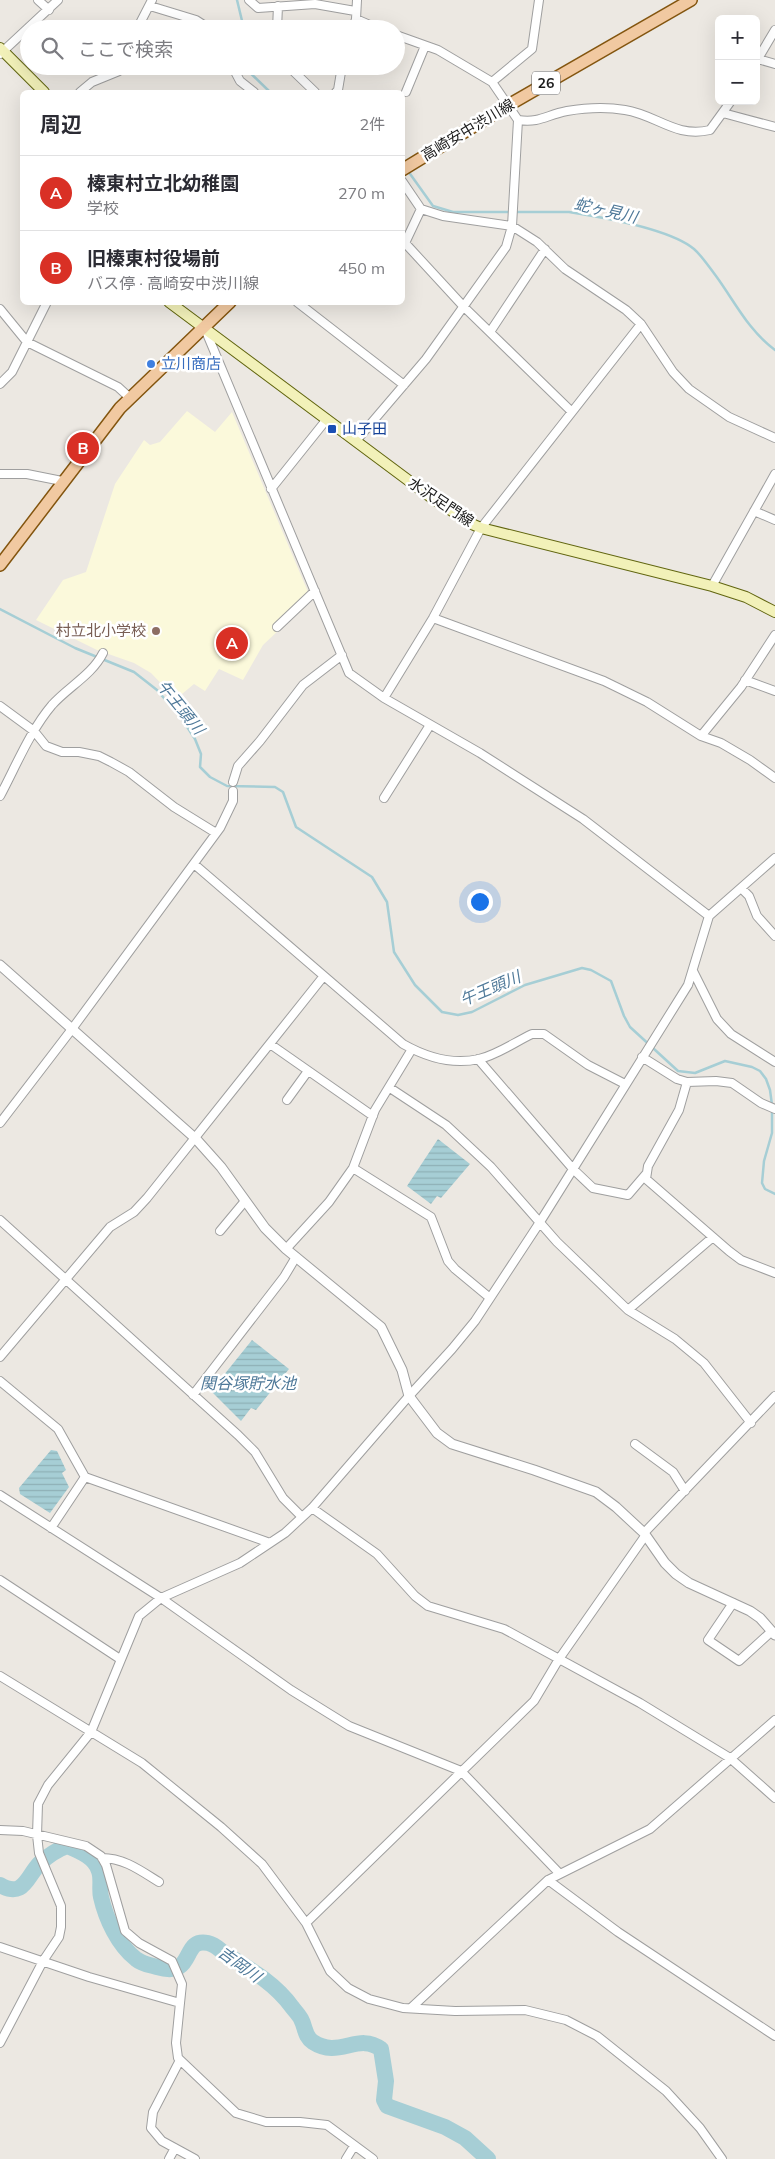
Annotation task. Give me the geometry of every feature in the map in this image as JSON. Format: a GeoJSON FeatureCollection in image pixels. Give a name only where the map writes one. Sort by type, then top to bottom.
{"type":"FeatureCollection","features":[{"type":"Feature","properties":{"kind":"main road","name":"高崎安中渋川線"},"geometry":{"type":"LineString","coordinates":[[405,168],[507,106],[691,0]]}},
{"type":"Feature","properties":{"kind":"main road"},"geometry":{"type":"LineString","coordinates":[[1,51],[20,69]]}},
{"type":"Feature","properties":{"kind":"main road"},"geometry":{"type":"LineString","coordinates":[[26,75],[42,90]]}},
{"type":"Feature","properties":{"kind":"main road","name":"水沢足門線"},"geometry":{"type":"LineString","coordinates":[[173,305],[432,498],[482,528],[712,586],[746,598],[775,612]]}},
{"type":"Feature","properties":{"kind":"main road"},"geometry":{"type":"LineString","coordinates":[[0,565],[62,481],[120,408],[227,305]]}},
{"type":"Feature","properties":{"kind":"street"},"geometry":{"type":"LineString","coordinates":[[38,0],[49,10]]}},
{"type":"Feature","properties":{"kind":"street"},"geometry":{"type":"LineString","coordinates":[[37,20],[58,0]]}},
{"type":"Feature","properties":{"kind":"street"},"geometry":{"type":"LineString","coordinates":[[249,0],[258,8],[315,4],[356,15],[364,20]]}},
{"type":"Feature","properties":{"kind":"street"},"geometry":{"type":"LineString","coordinates":[[355,20],[357,0]]}},
{"type":"Feature","properties":{"kind":"street"},"geometry":{"type":"LineString","coordinates":[[492,82],[532,48],[539,0]]}},
{"type":"Feature","properties":{"kind":"street"},"geometry":{"type":"LineString","coordinates":[[142,20],[151,3],[196,20]]}},
{"type":"Feature","properties":{"kind":"street"},"geometry":{"type":"LineString","coordinates":[[277,20],[278,6]]}},
{"type":"Feature","properties":{"kind":"street"},"geometry":{"type":"LineString","coordinates":[[760,55],[775,30]]}},
{"type":"Feature","properties":{"kind":"street"},"geometry":{"type":"LineString","coordinates":[[1,51],[20,35]]}},
{"type":"Feature","properties":{"kind":"street"},"geometry":{"type":"LineString","coordinates":[[356,441],[426,360],[506,247],[512,226],[518,120],[492,82],[438,50],[405,38]]}},
{"type":"Feature","properties":{"kind":"street"},"geometry":{"type":"LineString","coordinates":[[406,92],[425,46]]}},
{"type":"Feature","properties":{"kind":"street"},"geometry":{"type":"LineString","coordinates":[[760,61],[775,64]]}},
{"type":"Feature","properties":{"kind":"street"},"geometry":{"type":"LineString","coordinates":[[82,90],[92,82],[109,75]]}},
{"type":"Feature","properties":{"kind":"street"},"geometry":{"type":"LineString","coordinates":[[237,75],[240,81],[251,90]]}},
{"type":"Feature","properties":{"kind":"street"},"geometry":{"type":"LineString","coordinates":[[297,75],[313,90]]}},
{"type":"Feature","properties":{"kind":"street"},"geometry":{"type":"LineString","coordinates":[[338,90],[340,75]]}},
{"type":"Feature","properties":{"kind":"street"},"geometry":{"type":"LineString","coordinates":[[518,120],[533,122],[566,111],[625,110],[640,114],[672,128],[697,133],[710,130],[729,105]]}},
{"type":"Feature","properties":{"kind":"street"},"geometry":{"type":"LineString","coordinates":[[723,114],[775,127]]}},
{"type":"Feature","properties":{"kind":"street"},"geometry":{"type":"LineString","coordinates":[[405,185],[421,209],[443,216],[512,226],[537,242],[565,269],[626,310],[641,324],[673,372],[690,389],[729,417],[775,438]]}},
{"type":"Feature","properties":{"kind":"street"},"geometry":{"type":"LineString","coordinates":[[421,209],[405,243],[464,307],[572,412]]}},
{"type":"Feature","properties":{"kind":"street"},"geometry":{"type":"LineString","coordinates":[[490,332],[545,249]]}},
{"type":"Feature","properties":{"kind":"street"},"geometry":{"type":"LineString","coordinates":[[0,384],[12,372],[45,305]]}},
{"type":"Feature","properties":{"kind":"street"},"geometry":{"type":"LineString","coordinates":[[300,305],[404,385]]}},
{"type":"Feature","properties":{"kind":"street"},"geometry":{"type":"LineString","coordinates":[[0,309],[26,342],[118,387],[130,398]]}},
{"type":"Feature","properties":{"kind":"street"},"geometry":{"type":"LineString","coordinates":[[384,698],[433,618],[482,528],[641,324]]}},
{"type":"Feature","properties":{"kind":"street"},"geometry":{"type":"LineString","coordinates":[[204,328],[349,673],[384,698],[480,753],[583,819],[709,916]]}},
{"type":"Feature","properties":{"kind":"street"},"geometry":{"type":"LineString","coordinates":[[271,489],[327,419]]}},
{"type":"Feature","properties":{"kind":"street"},"geometry":{"type":"LineString","coordinates":[[0,474],[27,474],[62,481]]}},
{"type":"Feature","properties":{"kind":"street"},"geometry":{"type":"LineString","coordinates":[[712,586],[775,474]]}},
{"type":"Feature","properties":{"kind":"street"},"geometry":{"type":"LineString","coordinates":[[754,511],[775,520]]}},
{"type":"Feature","properties":{"kind":"street"},"geometry":{"type":"LineString","coordinates":[[277,627],[315,591]]}},
{"type":"Feature","properties":{"kind":"street"},"geometry":{"type":"LineString","coordinates":[[433,618],[604,681],[647,702],[701,736],[721,743],[750,760],[775,778]]}},
{"type":"Feature","properties":{"kind":"street"},"geometry":{"type":"LineString","coordinates":[[701,736],[745,680],[775,634]]}},
{"type":"Feature","properties":{"kind":"street"},"geometry":{"type":"LineString","coordinates":[[0,796],[34,731],[53,705],[98,664],[103,653]]}},
{"type":"Feature","properties":{"kind":"street"},"geometry":{"type":"LineString","coordinates":[[234,782],[238,766],[260,741],[302,684],[342,656]]}},
{"type":"Feature","properties":{"kind":"street"},"geometry":{"type":"LineString","coordinates":[[745,680],[775,691]]}},
{"type":"Feature","properties":{"kind":"street"},"geometry":{"type":"LineString","coordinates":[[0,706],[34,731],[46,746],[62,752],[79,752],[99,756],[111,762],[130,772],[174,807],[216,833]]}},
{"type":"Feature","properties":{"kind":"street"},"geometry":{"type":"LineString","coordinates":[[384,798],[430,725]]}},
{"type":"Feature","properties":{"kind":"street"},"geometry":{"type":"LineString","coordinates":[[0,774],[9,780]]}},
{"type":"Feature","properties":{"kind":"street"},"geometry":{"type":"LineString","coordinates":[[0,1123],[72,1029],[216,833],[233,801],[233,791]]}},
{"type":"Feature","properties":{"kind":"street"},"geometry":{"type":"LineString","coordinates":[[0,2043],[43,1961],[59,1937],[61,1927],[61,1906],[39,1853],[37,1835],[38,1804],[48,1785],[91,1732],[139,1616],[161,1598],[240,1563],[270,1543],[302,1517],[452,1349],[475,1321],[540,1222],[688,985],[709,916],[775,858]]}},
{"type":"Feature","properties":{"kind":"street"},"geometry":{"type":"LineString","coordinates":[[194,864],[403,1044],[412,1049],[452,1062],[478,1059],[538,1033],[544,1034],[588,1065],[625,1084]]}},
{"type":"Feature","properties":{"kind":"street"},"geometry":{"type":"LineString","coordinates":[[742,888],[749,896],[757,916],[775,936]]}},
{"type":"Feature","properties":{"kind":"street"},"geometry":{"type":"LineString","coordinates":[[0,965],[196,1139],[221,1167],[265,1228],[286,1249],[381,1327],[402,1370],[409,1396],[429,1425],[445,1439],[452,1444],[596,1492],[616,1506],[645,1535],[665,1563],[676,1574],[689,1583],[733,1603],[750,1611],[773,1633],[738,1661],[708,1640],[733,1603]]}},
{"type":"Feature","properties":{"kind":"street"},"geometry":{"type":"LineString","coordinates":[[693,971],[717,1019],[730,1034],[775,1062]]}},
{"type":"Feature","properties":{"kind":"street"},"geometry":{"type":"LineString","coordinates":[[0,1357],[110,1227],[134,1212],[147,1198],[196,1139],[323,976]]}},
{"type":"Feature","properties":{"kind":"street"},"geometry":{"type":"LineString","coordinates":[[270,1044],[373,1116]]}},
{"type":"Feature","properties":{"kind":"street"},"geometry":{"type":"LineString","coordinates":[[286,1249],[329,1202],[353,1168],[373,1116],[412,1049]]}},
{"type":"Feature","properties":{"kind":"street"},"geometry":{"type":"LineString","coordinates":[[644,1054],[677,1080],[732,1083],[775,1109]]}},
{"type":"Feature","properties":{"kind":"street"},"geometry":{"type":"LineString","coordinates":[[478,1059],[573,1169],[593,1188],[628,1195],[647,1173]]}},
{"type":"Feature","properties":{"kind":"street"},"geometry":{"type":"LineString","coordinates":[[287,1100],[308,1071]]}},
{"type":"Feature","properties":{"kind":"street"},"geometry":{"type":"LineString","coordinates":[[687,1082],[679,1110],[648,1166],[646,1179],[740,1260],[775,1273]]}},
{"type":"Feature","properties":{"kind":"street"},"geometry":{"type":"LineString","coordinates":[[390,1088],[446,1125],[492,1167],[557,1242],[628,1310],[675,1339],[704,1363],[751,1423]]}},
{"type":"Feature","properties":{"kind":"street"},"geometry":{"type":"LineString","coordinates":[[353,1168],[432,1217],[448,1261],[490,1298]]}},
{"type":"Feature","properties":{"kind":"street"},"geometry":{"type":"LineString","coordinates":[[220,1231],[245,1201]]}},
{"type":"Feature","properties":{"kind":"street"},"geometry":{"type":"LineString","coordinates":[[0,1220],[255,1452],[283,1498],[302,1517]]}},
{"type":"Feature","properties":{"kind":"street"},"geometry":{"type":"LineString","coordinates":[[628,1310],[713,1237]]}},
{"type":"Feature","properties":{"kind":"street"},"geometry":{"type":"LineString","coordinates":[[193,1395],[284,1278],[296,1257]]}},
{"type":"Feature","properties":{"kind":"street"},"geometry":{"type":"LineString","coordinates":[[0,1381],[58,1429],[85,1477],[270,1543]]}},
{"type":"Feature","properties":{"kind":"street"},"geometry":{"type":"LineString","coordinates":[[306,1923],[534,1702],[559,1659],[645,1535],[685,1490],[775,1396]]}},
{"type":"Feature","properties":{"kind":"street"},"geometry":{"type":"LineString","coordinates":[[635,1444],[673,1472],[685,1490]]}},
{"type":"Feature","properties":{"kind":"street"},"geometry":{"type":"LineString","coordinates":[[51,1528],[85,1477]]}},
{"type":"Feature","properties":{"kind":"street"},"geometry":{"type":"LineString","coordinates":[[0,1495],[161,1598],[291,1690],[349,1726],[462,1771],[559,1873]]}},
{"type":"Feature","properties":{"kind":"street"},"geometry":{"type":"LineString","coordinates":[[312,1508],[377,1554],[415,1596],[428,1606],[504,1629],[640,1703],[730,1758],[775,1798]]}},
{"type":"Feature","properties":{"kind":"street"},"geometry":{"type":"LineString","coordinates":[[0,1580],[120,1659]]}},
{"type":"Feature","properties":{"kind":"street"},"geometry":{"type":"LineString","coordinates":[[0,1676],[142,1763],[221,1827],[262,1864],[306,1923],[330,1971],[348,1988],[369,1999],[411,2008],[455,2011],[525,2010],[566,2020],[584,2028],[680,2104],[722,2159]]}},
{"type":"Feature","properties":{"kind":"street"},"geometry":{"type":"LineString","coordinates":[[411,2008],[548,1880],[650,1829],[775,1720]]}},
{"type":"Feature","properties":{"kind":"street"},"geometry":{"type":"LineString","coordinates":[[0,1830],[23,1831],[86,1846],[102,1858],[126,1862],[160,1882]]}},
{"type":"Feature","properties":{"kind":"street"},"geometry":{"type":"LineString","coordinates":[[102,1858],[125,1931],[139,1943],[172,1961],[182,1984],[176,2043],[178,2058],[236,2113],[266,2122],[300,2122],[327,2125],[373,2159]]}},
{"type":"Feature","properties":{"kind":"street"},"geometry":{"type":"LineString","coordinates":[[548,1880],[618,1932],[775,2036]]}},
{"type":"Feature","properties":{"kind":"street"},"geometry":{"type":"LineString","coordinates":[[0,1946],[180,2003]]}},
{"type":"Feature","properties":{"kind":"street"},"geometry":{"type":"LineString","coordinates":[[180,2060],[153,2112],[151,2128],[162,2141],[195,2159]]}},
{"type":"Feature","properties":{"kind":"street"},"geometry":{"type":"LineString","coordinates":[[346,2159],[354,2146]]}},
{"type":"Feature","properties":{"kind":"street"},"geometry":{"type":"LineString","coordinates":[[169,2159],[175,2148]]}},
{"type":"Feature","properties":{"kind":"shaded area"},"geometry":{"type":"Polygon","coordinates":[[[187,411],[215,432],[232,412],[308,592],[275,625],[279,630],[263,645],[243,680],[219,669],[205,691],[194,684],[176,699],[151,673],[134,663],[97,650],[36,620],[63,580],[86,572],[115,484],[144,440],[150,445],[160,442],[187,411]]]}},
{"type":"Feature","properties":{"kind":"water"},"geometry":{"type":"Polygon","coordinates":[[[438,1139],[470,1164],[441,1198],[437,1196],[431,1204],[407,1186],[438,1139]]]}},
{"type":"Feature","properties":{"kind":"water","name":"関谷塚貯水池"},"geometry":{"type":"Polygon","coordinates":[[[252,1340],[289,1369],[256,1410],[251,1408],[241,1421],[211,1391],[252,1340]]]}},
{"type":"Feature","properties":{"kind":"water"},"geometry":{"type":"Polygon","coordinates":[[[51,1450],[57,1451],[66,1470],[62,1473],[69,1487],[50,1513],[20,1494],[19,1488],[51,1450]]]}},
{"type":"Feature","properties":{"kind":"waterway","name":"蛇ヶ見川"},"geometry":{"type":"LineString","coordinates":[[237,0],[242,20]]}},
{"type":"Feature","properties":{"kind":"waterway","name":"蛇ヶ見川"},"geometry":{"type":"LineString","coordinates":[[252,75],[268,90]]}},
{"type":"Feature","properties":{"kind":"waterway","name":"蛇ヶ見川"},"geometry":{"type":"LineString","coordinates":[[408,171],[433,206],[453,212],[569,212],[634,225],[669,235],[694,249],[700,255],[749,325],[775,350]]}},
{"type":"Feature","properties":{"kind":"waterway","name":"午王頭川"},"geometry":{"type":"LineString","coordinates":[[0,609],[75,648],[134,672],[157,690],[182,719],[195,739],[201,754],[200,767],[210,777],[227,786],[275,787],[283,792],[296,827],[372,877],[387,902],[394,952],[415,985],[442,1012],[458,1015],[472,1012],[525,985],[582,968],[591,970],[611,981],[630,1027],[678,1071],[695,1073],[725,1061],[752,1067],[760,1071],[766,1079],[770,1090],[772,1105],[772,1133],[764,1161],[762,1183],[765,1189],[775,1194]]}},
{"type":"Feature","properties":{"kind":"waterway","name":"吉岡川"},"geometry":{"type":"LineString","coordinates":[[0,1885],[8,1889],[20,1888],[40,1863],[53,1853],[67,1846],[81,1852],[97,1866],[100,1877],[101,1897],[106,1914],[118,1939],[136,1959],[146,1964],[170,1969],[178,1967],[183,1963],[190,1951],[199,1943],[214,1945],[278,1991],[299,2016],[310,2040],[313,2042],[331,2048],[364,2043],[381,2049],[386,2081],[384,2100],[387,2106],[445,2127],[465,2138],[488,2159]]}},
{"type":"Feature","properties":{"kind":"place","name":"立川商店"},"geometry":{"type":"Point","coordinates":[151,364]}},
{"type":"Feature","properties":{"kind":"place","name":"山子田"},"geometry":{"type":"Point","coordinates":[332,429]}},
{"type":"Feature","properties":{"kind":"place","name":"旧榛東村役場前"},"geometry":{"type":"Point","coordinates":[83,448]}},
{"type":"Feature","properties":{"kind":"place","name":"村立北小学校"},"geometry":{"type":"Point","coordinates":[156,631]}},
{"type":"Feature","properties":{"kind":"place","name":"榛東村立北幼稚園"},"geometry":{"type":"Point","coordinates":[232,643]}}]}
